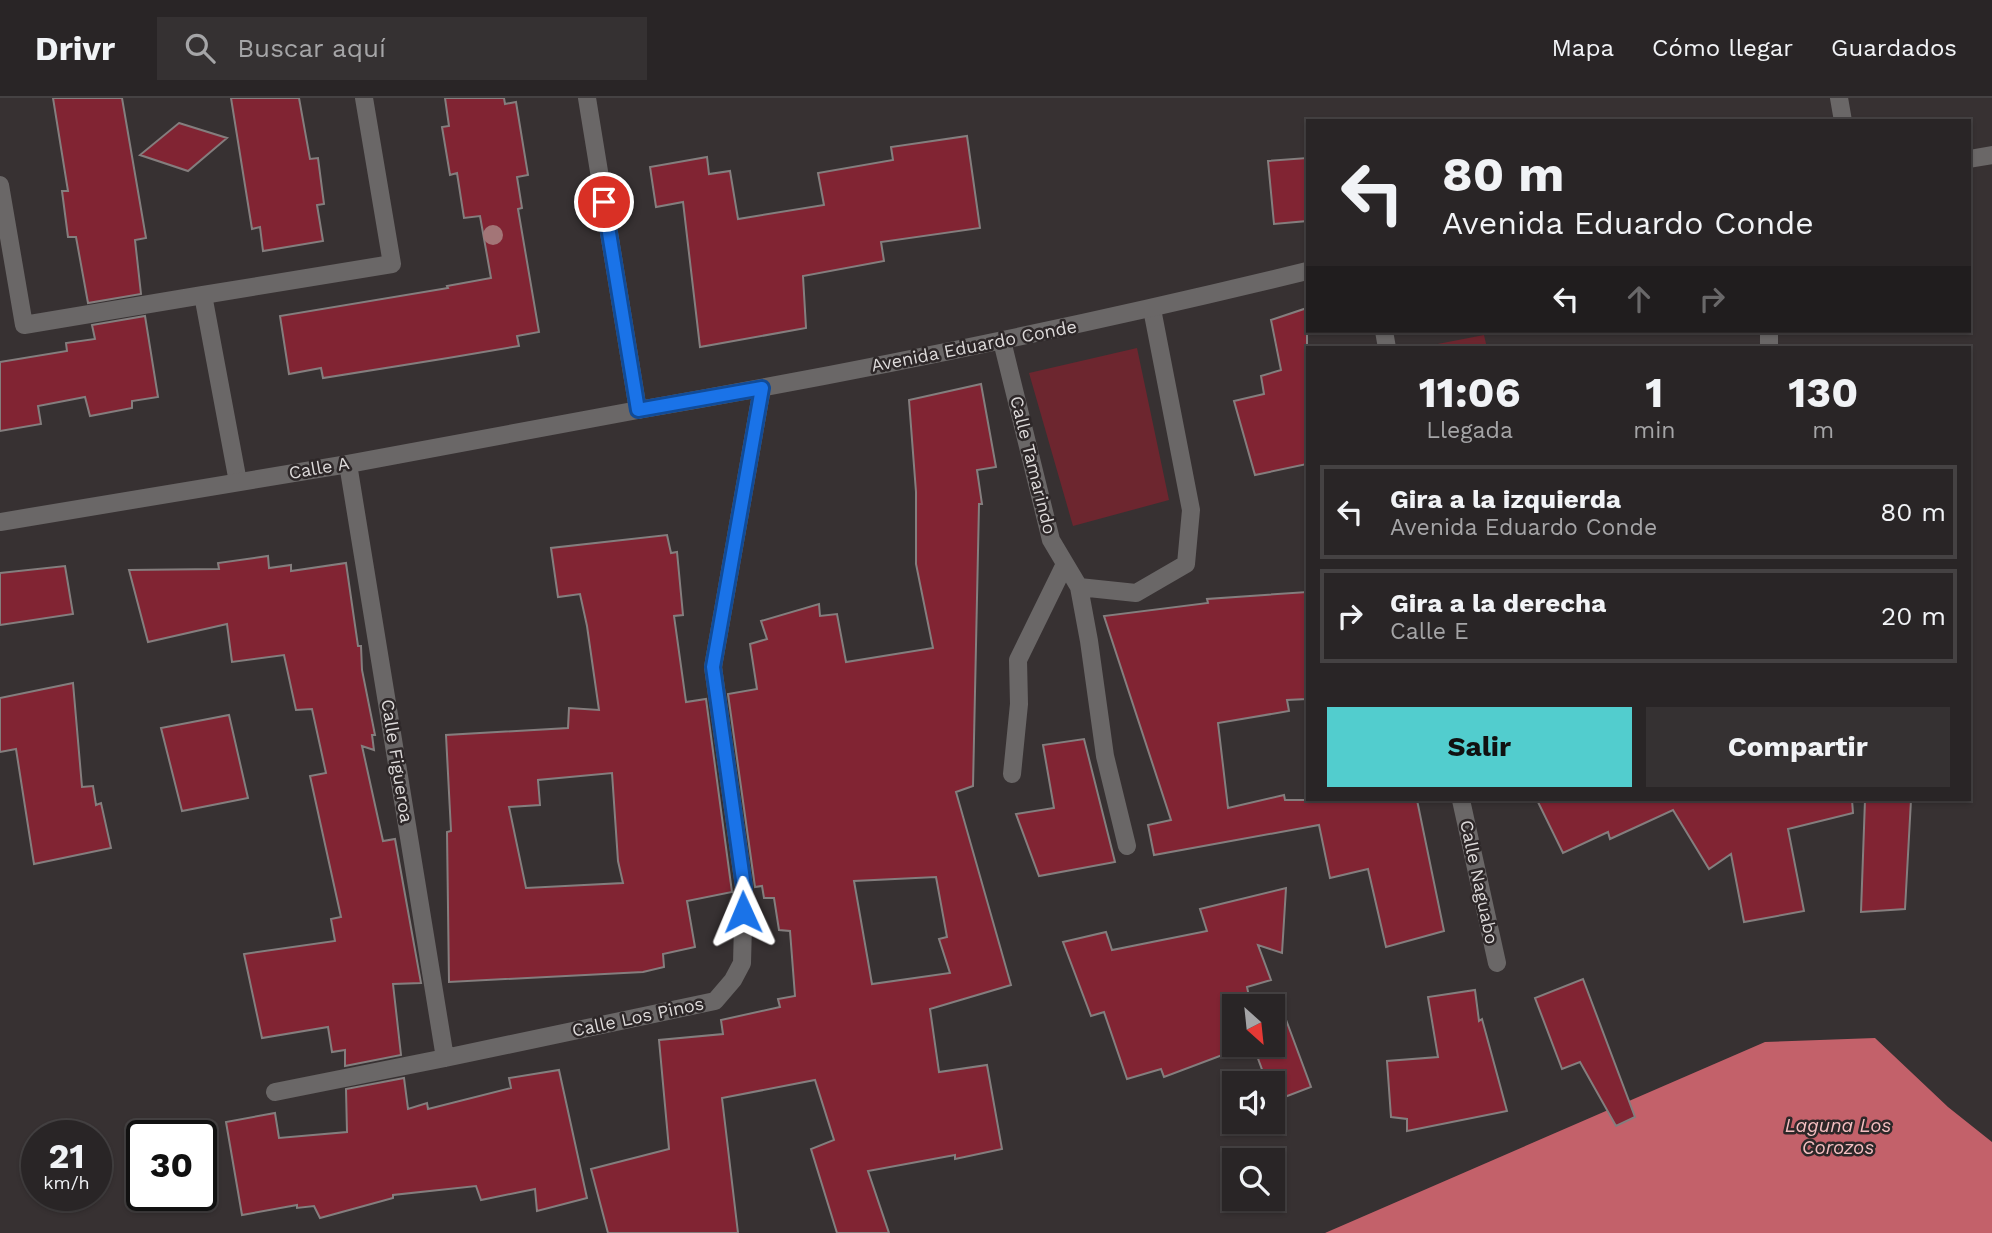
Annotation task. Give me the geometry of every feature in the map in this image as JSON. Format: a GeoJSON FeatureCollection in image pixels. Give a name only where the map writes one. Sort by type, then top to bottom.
{"type":"FeatureCollection","features":[{"type":"Feature","properties":{"kind":"street"},"geometry":{"type":"LineString","coordinates":[[0,185],[24,325],[392,264],[364,98]]}},
{"type":"Feature","properties":{"kind":"street"},"geometry":{"type":"LineString","coordinates":[[587,98],[638,410]]}},
{"type":"Feature","properties":{"kind":"street"},"geometry":{"type":"LineString","coordinates":[[1839,98],[1843,119]]}},
{"type":"Feature","properties":{"kind":"street"},"geometry":{"type":"LineString","coordinates":[[1971,159],[1992,155]]}},
{"type":"Feature","properties":{"kind":"street","name":"Avenida Eduardo Conde"},"geometry":{"type":"LineString","coordinates":[[638,410],[1002,341],[1152,309],[1306,271]]}},
{"type":"Feature","properties":{"kind":"street"},"geometry":{"type":"LineString","coordinates":[[203,295],[238,482]]}},
{"type":"Feature","properties":{"kind":"street"},"geometry":{"type":"LineString","coordinates":[[1127,846],[1105,756],[1079,587],[1136,593],[1186,564],[1191,510],[1152,309]]}},
{"type":"Feature","properties":{"kind":"street","name":"Calle Tamarindo"},"geometry":{"type":"LineString","coordinates":[[1002,341],[1051,540],[1079,587]]}},
{"type":"Feature","properties":{"kind":"street","name":"Calle Los Pinos"},"geometry":{"type":"LineString","coordinates":[[275,1092],[715,1000],[733,980],[742,963],[744,887],[713,667],[762,388]]}},
{"type":"Feature","properties":{"kind":"street","name":"Calle A"},"geometry":{"type":"LineString","coordinates":[[0,522],[348,464],[638,410]]}},
{"type":"Feature","properties":{"kind":"street","name":"Calle Figueroa"},"geometry":{"type":"LineString","coordinates":[[348,464],[445,1058]]}},
{"type":"Feature","properties":{"kind":"street"},"geometry":{"type":"LineString","coordinates":[[1012,774],[1019,704],[1018,660],[1065,564]]}},
{"type":"Feature","properties":{"kind":"street","name":"Calle Naguabo"},"geometry":{"type":"LineString","coordinates":[[1461,801],[1497,964]]}},
{"type":"Feature","properties":{"kind":"shaded area"},"geometry":{"type":"Polygon","coordinates":[[[1484,335],[1487,346],[1427,346],[1484,335]]]}},
{"type":"Feature","properties":{"kind":"shaded area"},"geometry":{"type":"Polygon","coordinates":[[[1137,348],[1169,500],[1073,526],[1029,373],[1137,348]]]}},
{"type":"Feature","properties":{"kind":"water","name":"Laguna Los Corozos"},"geometry":{"type":"Polygon","coordinates":[[[1875,1038],[1948,1107],[1992,1142],[1992,1233],[1325,1233],[1765,1042],[1875,1038]]]}},
{"type":"Feature","properties":{"kind":"building"},"geometry":{"type":"Polygon","coordinates":[[[53,98],[122,98],[146,238],[135,240],[141,294],[88,303],[76,237],[68,237],[62,191],[68,191],[53,98]]]}},
{"type":"Feature","properties":{"kind":"building"},"geometry":{"type":"Polygon","coordinates":[[[231,98],[299,98],[310,159],[318,158],[324,204],[317,205],[323,241],[263,251],[260,227],[252,229],[231,98]]]}},
{"type":"Feature","properties":{"kind":"building"},"geometry":{"type":"Polygon","coordinates":[[[445,98],[504,98],[505,104],[516,102],[528,175],[517,177],[522,208],[518,209],[539,332],[517,336],[519,346],[448,358],[323,378],[321,368],[289,374],[280,316],[448,288],[447,286],[491,278],[480,216],[464,218],[457,173],[450,175],[442,127],[449,126],[445,98]]]}},
{"type":"Feature","properties":{"kind":"building"},"geometry":{"type":"Polygon","coordinates":[[[179,123],[227,138],[188,171],[140,155],[179,123]]]}},
{"type":"Feature","properties":{"kind":"building"},"geometry":{"type":"Polygon","coordinates":[[[967,136],[980,228],[881,242],[884,261],[803,276],[806,328],[700,347],[683,202],[656,207],[650,167],[707,157],[709,174],[730,171],[738,219],[824,205],[818,173],[893,160],[891,147],[967,136]]]}},
{"type":"Feature","properties":{"kind":"building"},"geometry":{"type":"Polygon","coordinates":[[[1306,158],[1306,221],[1274,224],[1268,161],[1306,158]]]}},
{"type":"Feature","properties":{"kind":"building"},"geometry":{"type":"Polygon","coordinates":[[[1306,308],[1306,464],[1255,475],[1234,401],[1264,394],[1261,376],[1281,370],[1271,320],[1306,308]]]}},
{"type":"Feature","properties":{"kind":"building"},"geometry":{"type":"Polygon","coordinates":[[[145,316],[158,397],[132,401],[132,408],[90,416],[85,397],[38,406],[41,424],[0,431],[0,362],[67,351],[66,343],[95,339],[92,325],[145,316]]]}},
{"type":"Feature","properties":{"kind":"building"},"geometry":{"type":"Polygon","coordinates":[[[981,384],[996,467],[977,470],[982,504],[979,504],[973,786],[956,792],[1011,985],[930,1009],[939,1072],[987,1065],[1002,1149],[955,1159],[955,1155],[868,1171],[889,1233],[837,1233],[811,1149],[834,1140],[815,1080],[722,1098],[738,1233],[608,1233],[591,1169],[669,1149],[659,1040],[723,1034],[721,1020],[780,1007],[778,999],[795,996],[790,931],[779,930],[774,898],[764,898],[762,886],[755,887],[728,694],[757,689],[750,644],[767,639],[761,621],[819,604],[820,616],[837,614],[846,662],[933,648],[916,564],[916,492],[909,400],[981,384]],[[936,877],[854,881],[872,984],[950,973],[939,939],[947,937],[936,877]]]}},
{"type":"Feature","properties":{"kind":"building"},"geometry":{"type":"Polygon","coordinates":[[[667,535],[671,553],[677,552],[683,615],[674,616],[686,702],[706,699],[732,892],[687,901],[695,947],[663,954],[664,967],[643,972],[449,982],[447,832],[451,831],[446,735],[568,728],[569,708],[599,710],[580,594],[558,597],[551,548],[667,535]],[[612,773],[538,780],[540,805],[509,807],[526,888],[623,883],[618,861],[612,773]]]}},
{"type":"Feature","properties":{"kind":"building"},"geometry":{"type":"Polygon","coordinates":[[[268,556],[269,568],[291,565],[291,571],[346,563],[375,735],[372,735],[374,750],[362,746],[383,841],[395,839],[421,983],[393,984],[401,1055],[345,1066],[345,1050],[332,1052],[328,1027],[262,1038],[244,954],[335,941],[331,919],[341,917],[310,776],[326,773],[312,709],[296,710],[284,655],[232,662],[227,624],[148,642],[129,570],[219,569],[218,563],[268,556]]]}},
{"type":"Feature","properties":{"kind":"building"},"geometry":{"type":"Polygon","coordinates":[[[65,566],[73,614],[0,625],[0,573],[65,566]]]}},
{"type":"Feature","properties":{"kind":"building"},"geometry":{"type":"Polygon","coordinates":[[[1306,592],[1306,699],[1287,700],[1289,711],[1218,723],[1228,808],[1284,795],[1285,800],[1306,801],[1417,801],[1444,931],[1386,947],[1368,869],[1330,878],[1319,825],[1154,855],[1148,825],[1171,820],[1104,616],[1208,603],[1207,599],[1306,592]]]}},
{"type":"Feature","properties":{"kind":"building"},"geometry":{"type":"Polygon","coordinates":[[[73,683],[82,787],[93,786],[96,805],[101,803],[111,848],[34,864],[16,749],[0,752],[0,698],[73,683]]]}},
{"type":"Feature","properties":{"kind":"building"},"geometry":{"type":"Polygon","coordinates":[[[229,715],[248,798],[182,811],[161,728],[229,715]]]}},
{"type":"Feature","properties":{"kind":"building"},"geometry":{"type":"Polygon","coordinates":[[[1084,739],[1115,862],[1039,876],[1016,814],[1054,808],[1043,745],[1084,739]]]}},
{"type":"Feature","properties":{"kind":"building"},"geometry":{"type":"Polygon","coordinates":[[[1537,801],[1852,801],[1853,813],[1788,829],[1804,911],[1744,922],[1731,854],[1709,869],[1673,810],[1610,839],[1608,832],[1563,853],[1537,801]]]}},
{"type":"Feature","properties":{"kind":"building"},"geometry":{"type":"Polygon","coordinates":[[[1865,801],[1911,801],[1905,909],[1861,912],[1865,801]]]}},
{"type":"Feature","properties":{"kind":"building"},"geometry":{"type":"Polygon","coordinates":[[[1286,888],[1282,953],[1258,945],[1271,980],[1247,987],[1248,994],[1222,994],[1222,1055],[1164,1077],[1161,1069],[1127,1079],[1104,1012],[1091,1016],[1063,942],[1106,932],[1112,950],[1207,931],[1200,909],[1286,888]]]}},
{"type":"Feature","properties":{"kind":"building"},"geometry":{"type":"Polygon","coordinates":[[[1583,979],[1635,1117],[1616,1126],[1580,1062],[1562,1069],[1535,998],[1583,979]]]}},
{"type":"Feature","properties":{"kind":"building"},"geometry":{"type":"Polygon","coordinates":[[[1475,990],[1479,1021],[1482,1019],[1507,1111],[1407,1131],[1407,1119],[1391,1117],[1387,1061],[1438,1057],[1428,997],[1475,990]]]}},
{"type":"Feature","properties":{"kind":"building"},"geometry":{"type":"Polygon","coordinates":[[[1285,1017],[1311,1087],[1285,1097],[1285,1071],[1263,1071],[1257,1057],[1285,1057],[1285,1017]]]}},
{"type":"Feature","properties":{"kind":"building"},"geometry":{"type":"Polygon","coordinates":[[[559,1070],[587,1198],[537,1211],[535,1189],[481,1200],[476,1186],[393,1195],[393,1198],[320,1218],[314,1206],[297,1208],[297,1205],[242,1215],[226,1122],[275,1113],[279,1138],[347,1132],[346,1089],[404,1078],[408,1109],[427,1103],[428,1109],[511,1088],[509,1078],[559,1070]]]}},
{"type":"Feature","properties":{"kind":"route"},"geometry":{"type":"LineString","coordinates":[[604,202],[638,410],[762,388],[713,667],[744,887],[743,912]]}}]}
